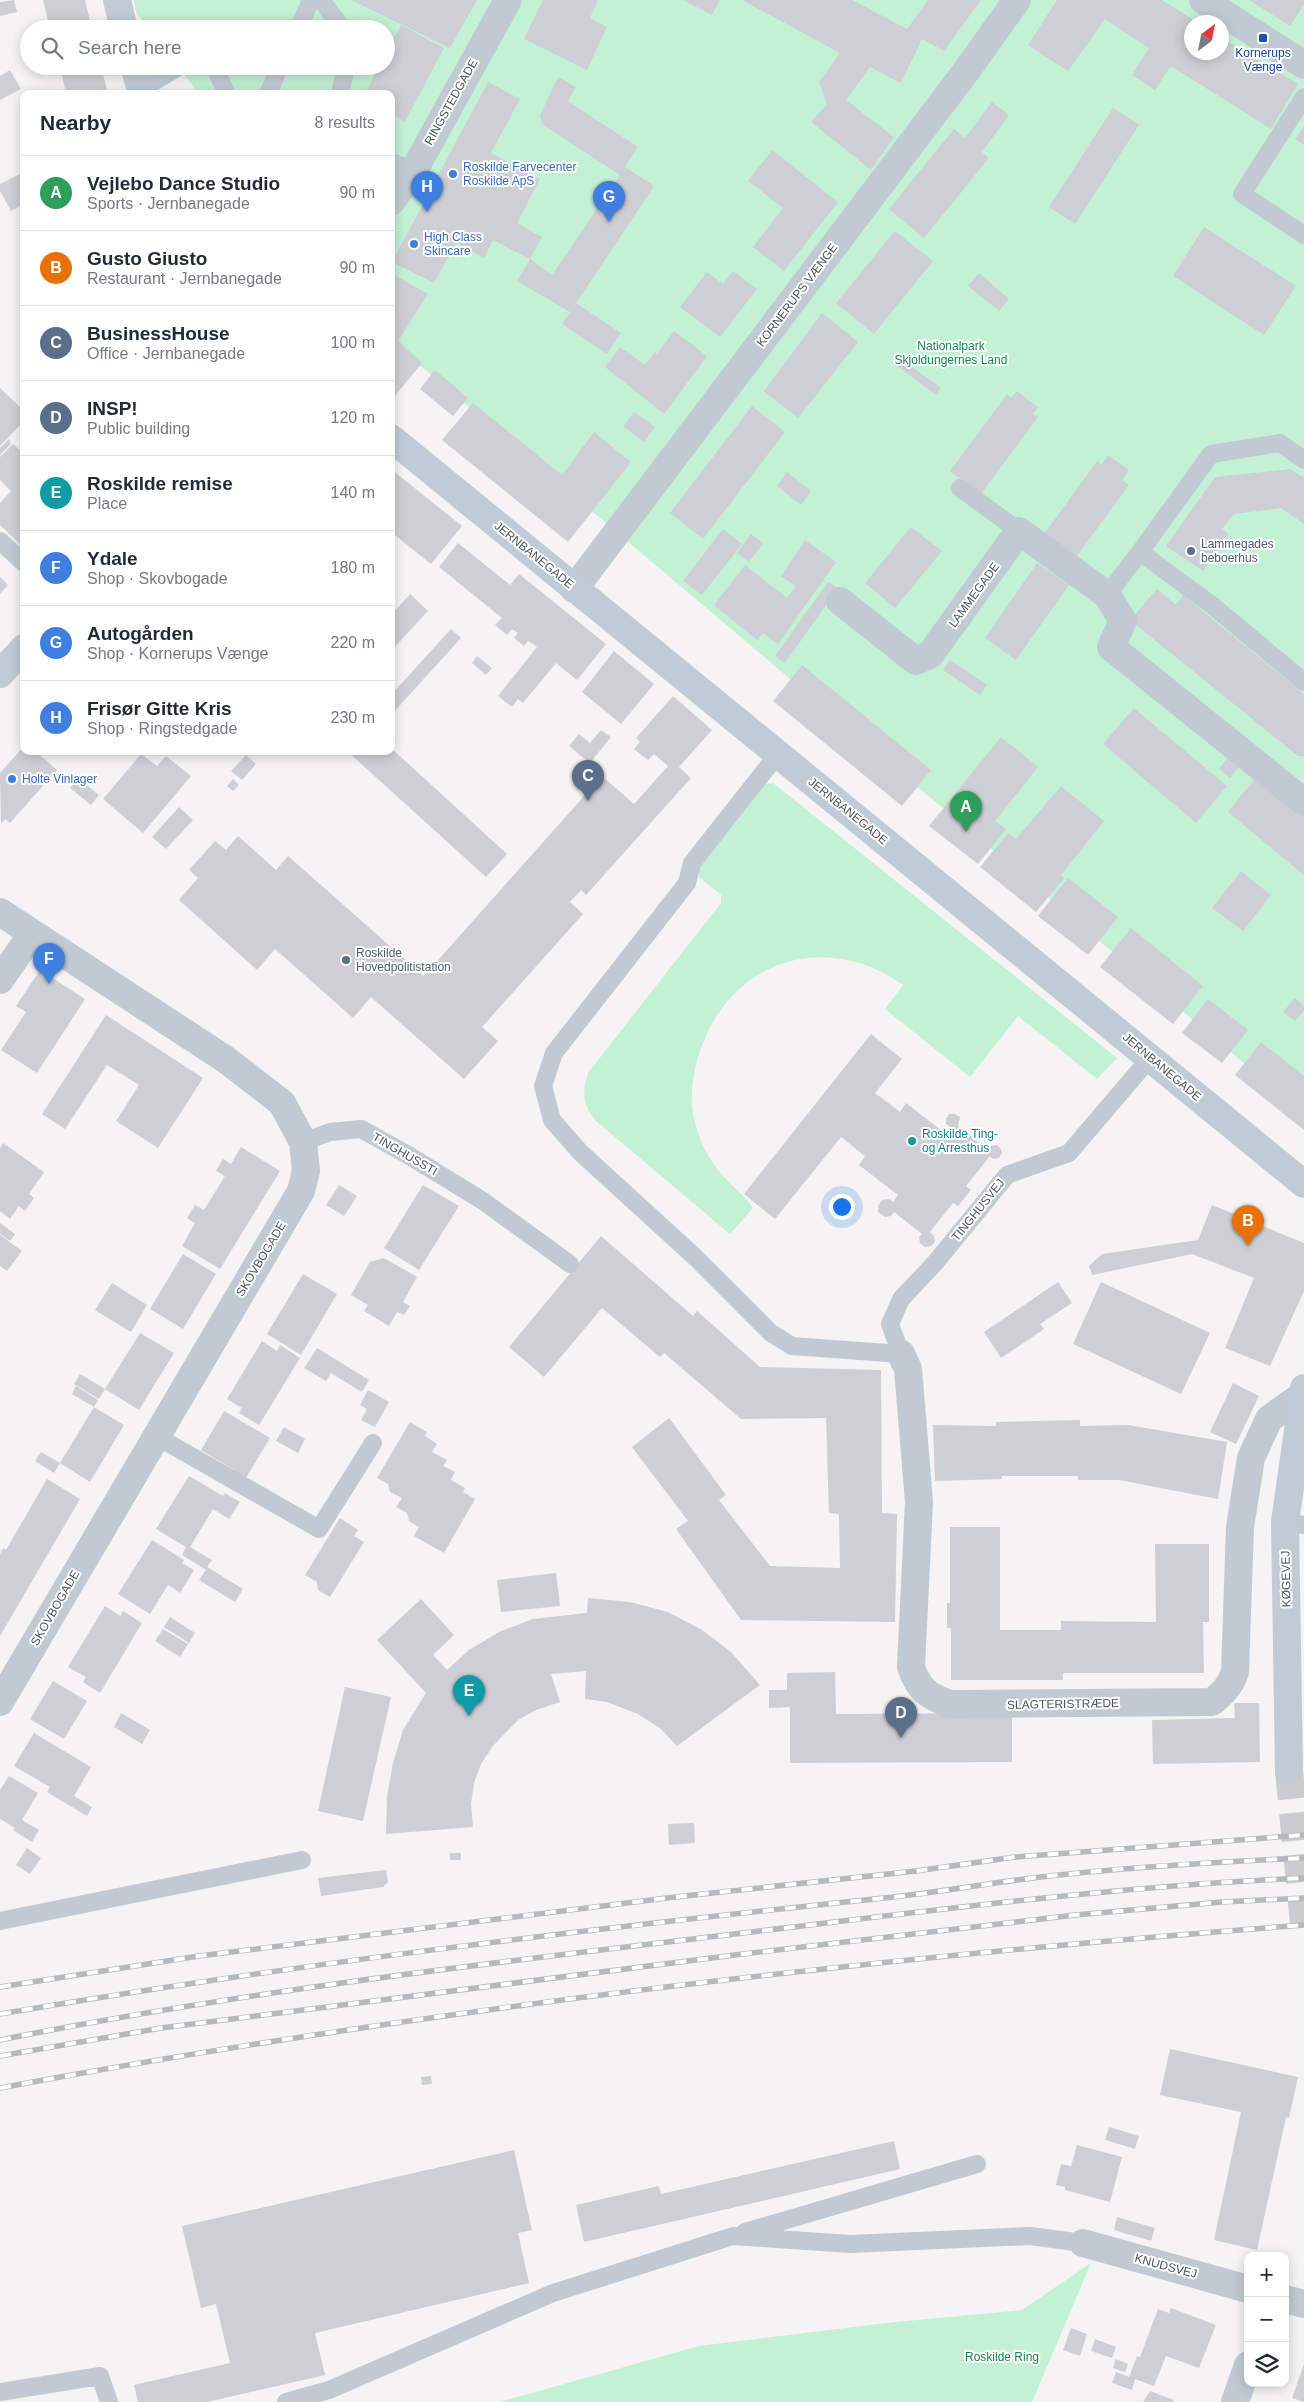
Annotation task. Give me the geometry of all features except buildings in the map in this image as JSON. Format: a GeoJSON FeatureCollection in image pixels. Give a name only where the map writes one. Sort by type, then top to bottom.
{"type":"FeatureCollection","features":[{"type":"Feature","properties":{"kind":"main road"},"geometry":{"type":"LineString","coordinates":[[117,0],[122,20]]}},
{"type":"Feature","properties":{"kind":"main road","name":"JERNBANEGADE"},"geometry":{"type":"LineString","coordinates":[[395,441],[1304,1184]]}},
{"type":"Feature","properties":{"kind":"main road"},"geometry":{"type":"LineString","coordinates":[[1,670],[20,652]]}},
{"type":"Feature","properties":{"kind":"main road","name":"KØGEVEJ"},"geometry":{"type":"LineString","coordinates":[[1289,1771],[1295,1524],[1303,1392]]}},
{"type":"Feature","properties":{"kind":"street","name":"RINGSTEDGADE"},"geometry":{"type":"LineString","coordinates":[[395,189],[402,167],[508,0]]}},
{"type":"Feature","properties":{"kind":"street","name":"KORNERUPS VÆNGE"},"geometry":{"type":"LineString","coordinates":[[574,589],[952,90],[1017,0]]}},
{"type":"Feature","properties":{"kind":"street"},"geometry":{"type":"LineString","coordinates":[[1203,0],[1304,65]]}},
{"type":"Feature","properties":{"kind":"street"},"geometry":{"type":"LineString","coordinates":[[1019,531],[1107,595],[1123,621],[1111,647],[1304,802]]}},
{"type":"Feature","properties":{"kind":"street","name":"LAMMEGADE"},"geometry":{"type":"LineString","coordinates":[[840,601],[916,661],[924,658],[930,655],[1019,531]]}},
{"type":"Feature","properties":{"kind":"street","name":"SKOVBOGADE"},"geometry":{"type":"LineString","coordinates":[[0,912],[252,1078],[282,1103],[303,1142],[306,1171],[301,1191],[0,1702]]}},
{"type":"Feature","properties":{"kind":"street"},"geometry":{"type":"LineString","coordinates":[[0,980],[32,934]]}},
{"type":"Feature","properties":{"kind":"street","name":"SLAGTERISTRÆDE"},"geometry":{"type":"LineString","coordinates":[[901,1354],[908,1369],[919,1502],[911,1667],[916,1683],[930,1696],[949,1704],[1212,1702],[1219,1696],[1232,1682],[1235,1672],[1240,1527],[1251,1458],[1269,1419],[1303,1392]]}},
{"type":"Feature","properties":{"kind":"street","name":"KNUDSVEJ"},"geometry":{"type":"LineString","coordinates":[[1084,2243],[1244,2288]]}},
{"type":"Feature","properties":{"kind":"street"},"geometry":{"type":"LineString","coordinates":[[1289,2300],[1304,2304]]}},
{"type":"Feature","properties":{"kind":"street"},"geometry":{"type":"LineString","coordinates":[[1235,2402],[1244,2376]]}},
{"type":"Feature","properties":{"kind":"lane"},"geometry":{"type":"LineString","coordinates":[[302,20],[311,0]]}},
{"type":"Feature","properties":{"kind":"lane"},"geometry":{"type":"LineString","coordinates":[[321,0],[336,20]]}},
{"type":"Feature","properties":{"kind":"lane"},"geometry":{"type":"LineString","coordinates":[[138,83],[158,75]]}},
{"type":"Feature","properties":{"kind":"lane"},"geometry":{"type":"LineString","coordinates":[[218,75],[225,90]]}},
{"type":"Feature","properties":{"kind":"lane"},"geometry":{"type":"LineString","coordinates":[[270,90],[276,75]]}},
{"type":"Feature","properties":{"kind":"lane"},"geometry":{"type":"LineString","coordinates":[[341,90],[344,75]]}},
{"type":"Feature","properties":{"kind":"lane"},"geometry":{"type":"LineString","coordinates":[[1304,97],[1242,194],[1304,235]]}},
{"type":"Feature","properties":{"kind":"lane"},"geometry":{"type":"LineString","coordinates":[[1107,595],[1212,454],[1280,442],[1304,460]]}},
{"type":"Feature","properties":{"kind":"lane"},"geometry":{"type":"LineString","coordinates":[[960,488],[1019,531]]}},
{"type":"Feature","properties":{"kind":"lane"},"geometry":{"type":"LineString","coordinates":[[0,540],[20,559]]}},
{"type":"Feature","properties":{"kind":"lane"},"geometry":{"type":"LineString","coordinates":[[1140,552],[1213,606],[1304,682]]}},
{"type":"Feature","properties":{"kind":"lane"},"geometry":{"type":"LineString","coordinates":[[778,754],[692,863],[687,883],[554,1053],[543,1086],[552,1120],[580,1152],[696,1258],[770,1334],[792,1346],[901,1354]]}},
{"type":"Feature","properties":{"kind":"lane","name":"TINGHUSVEJ"},"geometry":{"type":"LineString","coordinates":[[901,1354],[890,1324],[902,1299],[935,1263],[1007,1175],[1069,1153],[1150,1058]]}},
{"type":"Feature","properties":{"kind":"lane","name":"TINGHUSSTI"},"geometry":{"type":"LineString","coordinates":[[303,1142],[330,1132],[361,1129],[483,1201],[570,1264]]}},
{"type":"Feature","properties":{"kind":"lane"},"geometry":{"type":"LineString","coordinates":[[156,1436],[319,1528],[373,1442]]}},
{"type":"Feature","properties":{"kind":"lane"},"geometry":{"type":"LineString","coordinates":[[0,1921],[302,1860]]}},
{"type":"Feature","properties":{"kind":"lane"},"geometry":{"type":"LineString","coordinates":[[286,2402],[329,2390],[553,2293],[733,2236],[977,2164]]}},
{"type":"Feature","properties":{"kind":"lane"},"geometry":{"type":"LineString","coordinates":[[733,2236],[850,2244],[1030,2236],[1084,2243]]}},
{"type":"Feature","properties":{"kind":"lane"},"geometry":{"type":"LineString","coordinates":[[0,2392],[100,2376],[109,2402]]}},
{"type":"Feature","properties":{"kind":"green space","name":"Nationalpark Skjoldungernes Land"},"geometry":{"type":"Polygon","coordinates":[[[134,0],[1304,0],[1304,1114],[395,344],[395,90],[196,90],[185,75],[395,75],[395,20],[142,20],[136,12],[134,0]]]}},
{"type":"Feature","properties":{"kind":"green space"},"geometry":{"type":"Polygon","coordinates":[[[773,783],[1117,1058],[1097,1079],[1018,1016],[970,1077],[885,1009],[903,985],[874,969],[844,959],[814,957],[786,962],[759,974],[735,993],[716,1017],[701,1048],[693,1083],[694,1119],[705,1150],[714,1165],[753,1208],[730,1234],[596,1121],[588,1109],[584,1093],[588,1073],[721,903],[721,895],[699,877],[698,869],[766,784],[773,783]]]}},
{"type":"Feature","properties":{"kind":"green space","name":"Roskilde Ring"},"geometry":{"type":"Polygon","coordinates":[[[1091,2263],[1032,2402],[500,2402],[699,2346],[886,2323],[1022,2310],[1091,2263]]]}},
{"type":"Feature","properties":{"kind":"tunnel"},"geometry":{"type":"LineString","coordinates":[[1289,1771],[1304,1923]]}},
{"type":"Feature","properties":{"kind":"railway"},"geometry":{"type":"LineString","coordinates":[[0,1987],[199,1956],[675,1897],[916,1871],[1015,1857],[1304,1835]]}},
{"type":"Feature","properties":{"kind":"railway"},"geometry":{"type":"LineString","coordinates":[[0,2014],[330,1963],[551,1935],[904,1896],[1074,1873],[1172,1865],[1304,1858]]}},
{"type":"Feature","properties":{"kind":"railway"},"geometry":{"type":"LineString","coordinates":[[0,2040],[187,2006],[469,1966],[1028,1900],[1166,1887],[1304,1878]]}},
{"type":"Feature","properties":{"kind":"railway"},"geometry":{"type":"LineString","coordinates":[[0,2056],[161,2028],[735,1955],[1075,1915],[1222,1902],[1304,1898]]}},
{"type":"Feature","properties":{"kind":"railway"},"geometry":{"type":"LineString","coordinates":[[0,2088],[324,2033],[650,1989],[976,1953],[1304,1925]]}},
{"type":"Feature","properties":{"kind":"place","name":"Kornerups Vænge"},"geometry":{"type":"Point","coordinates":[1263,38]}},
{"type":"Feature","properties":{"kind":"place","name":"Roskilde Farvecenter Roskilde ApS"},"geometry":{"type":"Point","coordinates":[453,174]}},
{"type":"Feature","properties":{"kind":"place","name":"Frisør Gitte Kris"},"geometry":{"type":"Point","coordinates":[427,212]}},
{"type":"Feature","properties":{"kind":"place","name":"Autogården"},"geometry":{"type":"Point","coordinates":[609,222]}},
{"type":"Feature","properties":{"kind":"place","name":"High Class Skincare"},"geometry":{"type":"Point","coordinates":[414,244]}},
{"type":"Feature","properties":{"kind":"place","name":"Lammegades beboerhus"},"geometry":{"type":"Point","coordinates":[1191,551]}},
{"type":"Feature","properties":{"kind":"place","name":"Holte Vinlager"},"geometry":{"type":"Point","coordinates":[12,779]}},
{"type":"Feature","properties":{"kind":"place","name":"BusinessHouse"},"geometry":{"type":"Point","coordinates":[588,801]}},
{"type":"Feature","properties":{"kind":"place","name":"Vejlebo Dance Studio"},"geometry":{"type":"Point","coordinates":[966,832]}},
{"type":"Feature","properties":{"kind":"place","name":"Roskilde Hovedpolitistation"},"geometry":{"type":"Point","coordinates":[346,960]}},
{"type":"Feature","properties":{"kind":"place","name":"Ydale"},"geometry":{"type":"Point","coordinates":[49,984]}},
{"type":"Feature","properties":{"kind":"place","name":"Roskilde Ting- og Arresthus"},"geometry":{"type":"Point","coordinates":[912,1141]}},
{"type":"Feature","properties":{"kind":"place","name":"Gusto Giusto"},"geometry":{"type":"Point","coordinates":[1248,1246]}},
{"type":"Feature","properties":{"kind":"place","name":"Roskilde remise"},"geometry":{"type":"Point","coordinates":[469,1716]}},
{"type":"Feature","properties":{"kind":"place","name":"INSP!"},"geometry":{"type":"Point","coordinates":[901,1738]}}]}
